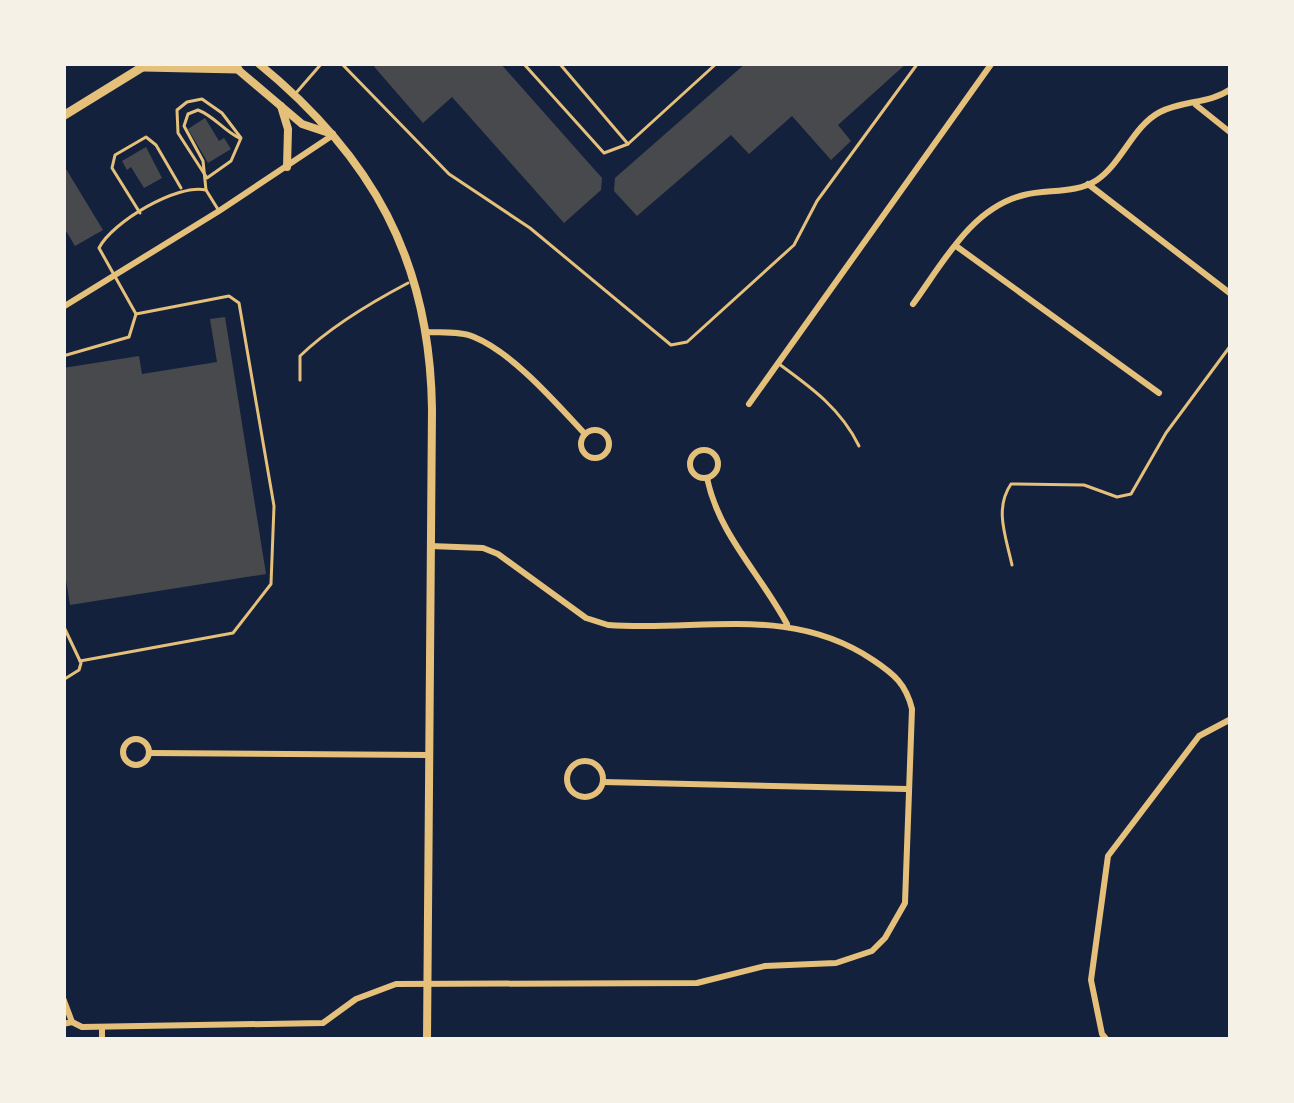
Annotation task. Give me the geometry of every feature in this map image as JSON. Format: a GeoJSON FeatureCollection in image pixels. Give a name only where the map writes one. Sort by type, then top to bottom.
{"type":"FeatureCollection","features":[{"type":"Feature","properties":{"kind":"main road"},"geometry":{"type":"LineString","coordinates":[[63,116],[146,65],[234,66]]}},
{"type":"Feature","properties":{"kind":"street"},"geometry":{"type":"LineString","coordinates":[[259,63],[334,134],[379,195],[415,279],[426,332],[432,386],[427,1040]]}},
{"type":"Feature","properties":{"kind":"street"},"geometry":{"type":"LineString","coordinates":[[749,404],[992,63]]}},
{"type":"Feature","properties":{"kind":"street"},"geometry":{"type":"LineString","coordinates":[[234,66],[302,124],[334,134]]}},
{"type":"Feature","properties":{"kind":"street"},"geometry":{"type":"LineString","coordinates":[[913,304],[970,227],[996,204],[1088,184],[1098,179],[1158,113],[1208,101],[1231,89]]}},
{"type":"Feature","properties":{"kind":"street"},"geometry":{"type":"LineString","coordinates":[[1194,103],[1231,133]]}},
{"type":"Feature","properties":{"kind":"street"},"geometry":{"type":"LineString","coordinates":[[280,105],[288,128],[287,167]]}},
{"type":"Feature","properties":{"kind":"street"},"geometry":{"type":"LineString","coordinates":[[63,307],[219,212],[334,134]]}},
{"type":"Feature","properties":{"kind":"street"},"geometry":{"type":"LineString","coordinates":[[1088,184],[1231,294]]}},
{"type":"Feature","properties":{"kind":"street"},"geometry":{"type":"LineString","coordinates":[[956,246],[1160,393]]}},
{"type":"Feature","properties":{"kind":"street"},"geometry":{"type":"LineString","coordinates":[[426,332],[471,335],[491,346],[585,434]]}},
{"type":"Feature","properties":{"kind":"street"},"geometry":{"type":"LineString","coordinates":[[595,430],[604,434],[609,444],[604,453],[595,458],[585,454],[580,444],[585,434],[595,430]]}},
{"type":"Feature","properties":{"kind":"street"},"geometry":{"type":"LineString","coordinates":[[700,450],[711,452],[717,460],[716,471],[707,478],[696,476],[690,467],[700,450]]}},
{"type":"Feature","properties":{"kind":"street"},"geometry":{"type":"LineString","coordinates":[[707,478],[718,520],[759,574],[787,624]]}},
{"type":"Feature","properties":{"kind":"street"},"geometry":{"type":"LineString","coordinates":[[63,998],[67,1023],[82,1027],[323,1023],[377,988],[428,983],[697,983],[765,966],[856,959],[885,938],[905,903],[912,710],[908,692],[897,676],[843,640],[787,624],[608,625],[586,619],[498,554],[484,548],[430,546]]}},
{"type":"Feature","properties":{"kind":"street"},"geometry":{"type":"LineString","coordinates":[[1107,1040],[1091,980],[1108,856],[1199,736],[1231,719]]}},
{"type":"Feature","properties":{"kind":"street"},"geometry":{"type":"LineString","coordinates":[[135,740],[144,742],[149,753],[135,766],[125,760],[123,751],[135,740]]}},
{"type":"Feature","properties":{"kind":"street"},"geometry":{"type":"LineString","coordinates":[[149,753],[428,755]]}},
{"type":"Feature","properties":{"kind":"street"},"geometry":{"type":"LineString","coordinates":[[588,761],[600,769],[603,782],[595,794],[582,796],[570,789],[568,776],[575,764],[588,761]]}},
{"type":"Feature","properties":{"kind":"street"},"geometry":{"type":"LineString","coordinates":[[603,782],[907,789]]}},
{"type":"Feature","properties":{"kind":"street"},"geometry":{"type":"LineString","coordinates":[[102,1027],[102,1040]]}},
{"type":"Feature","properties":{"kind":"lane"},"geometry":{"type":"LineString","coordinates":[[296,94],[322,63]]}},
{"type":"Feature","properties":{"kind":"lane"},"geometry":{"type":"LineString","coordinates":[[341,63],[449,174],[530,228],[671,345],[687,342],[794,244],[817,201],[918,63]]}},
{"type":"Feature","properties":{"kind":"lane"},"geometry":{"type":"LineString","coordinates":[[524,63],[604,153],[628,144],[717,63]]}},
{"type":"Feature","properties":{"kind":"lane"},"geometry":{"type":"LineString","coordinates":[[559,63],[628,144]]}},
{"type":"Feature","properties":{"kind":"lane"},"geometry":{"type":"LineString","coordinates":[[207,178],[178,133],[177,110],[202,99],[223,113],[241,139]]}},
{"type":"Feature","properties":{"kind":"lane"},"geometry":{"type":"LineString","coordinates":[[219,212],[206,190],[203,161],[186,132],[188,114],[206,113],[241,139]]}},
{"type":"Feature","properties":{"kind":"lane"},"geometry":{"type":"LineString","coordinates":[[140,213],[112,168],[115,154],[146,137],[156,145],[182,189]]}},
{"type":"Feature","properties":{"kind":"lane"},"geometry":{"type":"LineString","coordinates":[[207,178],[231,161],[241,139]]}},
{"type":"Feature","properties":{"kind":"lane"},"geometry":{"type":"LineString","coordinates":[[63,356],[129,337],[136,314],[99,248],[106,234],[182,189],[206,190]]}},
{"type":"Feature","properties":{"kind":"lane"},"geometry":{"type":"LineString","coordinates":[[300,380],[300,356],[312,345],[367,305],[415,279]]}},
{"type":"Feature","properties":{"kind":"lane"},"geometry":{"type":"LineString","coordinates":[[80,661],[233,633],[244,624],[272,577],[274,506],[239,303],[229,296],[136,314]]}},
{"type":"Feature","properties":{"kind":"lane"},"geometry":{"type":"LineString","coordinates":[[1012,565],[1002,519],[1002,497],[1011,484],[1084,485],[1117,497],[1131,494],[1166,433],[1231,345]]}},
{"type":"Feature","properties":{"kind":"lane"},"geometry":{"type":"LineString","coordinates":[[778,363],[847,421],[859,446]]}},
{"type":"Feature","properties":{"kind":"lane"},"geometry":{"type":"LineString","coordinates":[[63,625],[80,661],[79,670],[63,680]]}},
{"type":"Feature","properties":{"kind":"building"},"geometry":{"type":"Polygon","coordinates":[[[371,63],[500,63],[602,178],[601,190],[564,223],[452,97],[423,123],[371,63]]]}},
{"type":"Feature","properties":{"kind":"building"},"geometry":{"type":"Polygon","coordinates":[[[746,63],[907,63],[838,125],[851,141],[831,160],[792,116],[749,154],[731,135],[637,216],[614,191],[615,178],[746,63]]]}},
{"type":"Feature","properties":{"kind":"building"},"geometry":{"type":"Polygon","coordinates":[[[205,118],[219,141],[224,138],[231,149],[208,163],[188,129],[205,118]]]}},
{"type":"Feature","properties":{"kind":"building"},"geometry":{"type":"Polygon","coordinates":[[[146,147],[162,178],[144,188],[122,161],[146,147]]]}},
{"type":"Feature","properties":{"kind":"building"},"geometry":{"type":"Polygon","coordinates":[[[63,164],[103,230],[75,246],[63,226],[63,164]]]}},
{"type":"Feature","properties":{"kind":"building"},"geometry":{"type":"Polygon","coordinates":[[[225,317],[266,574],[70,605],[63,561],[63,368],[139,356],[142,374],[217,362],[210,319],[225,317]]]}}]}
